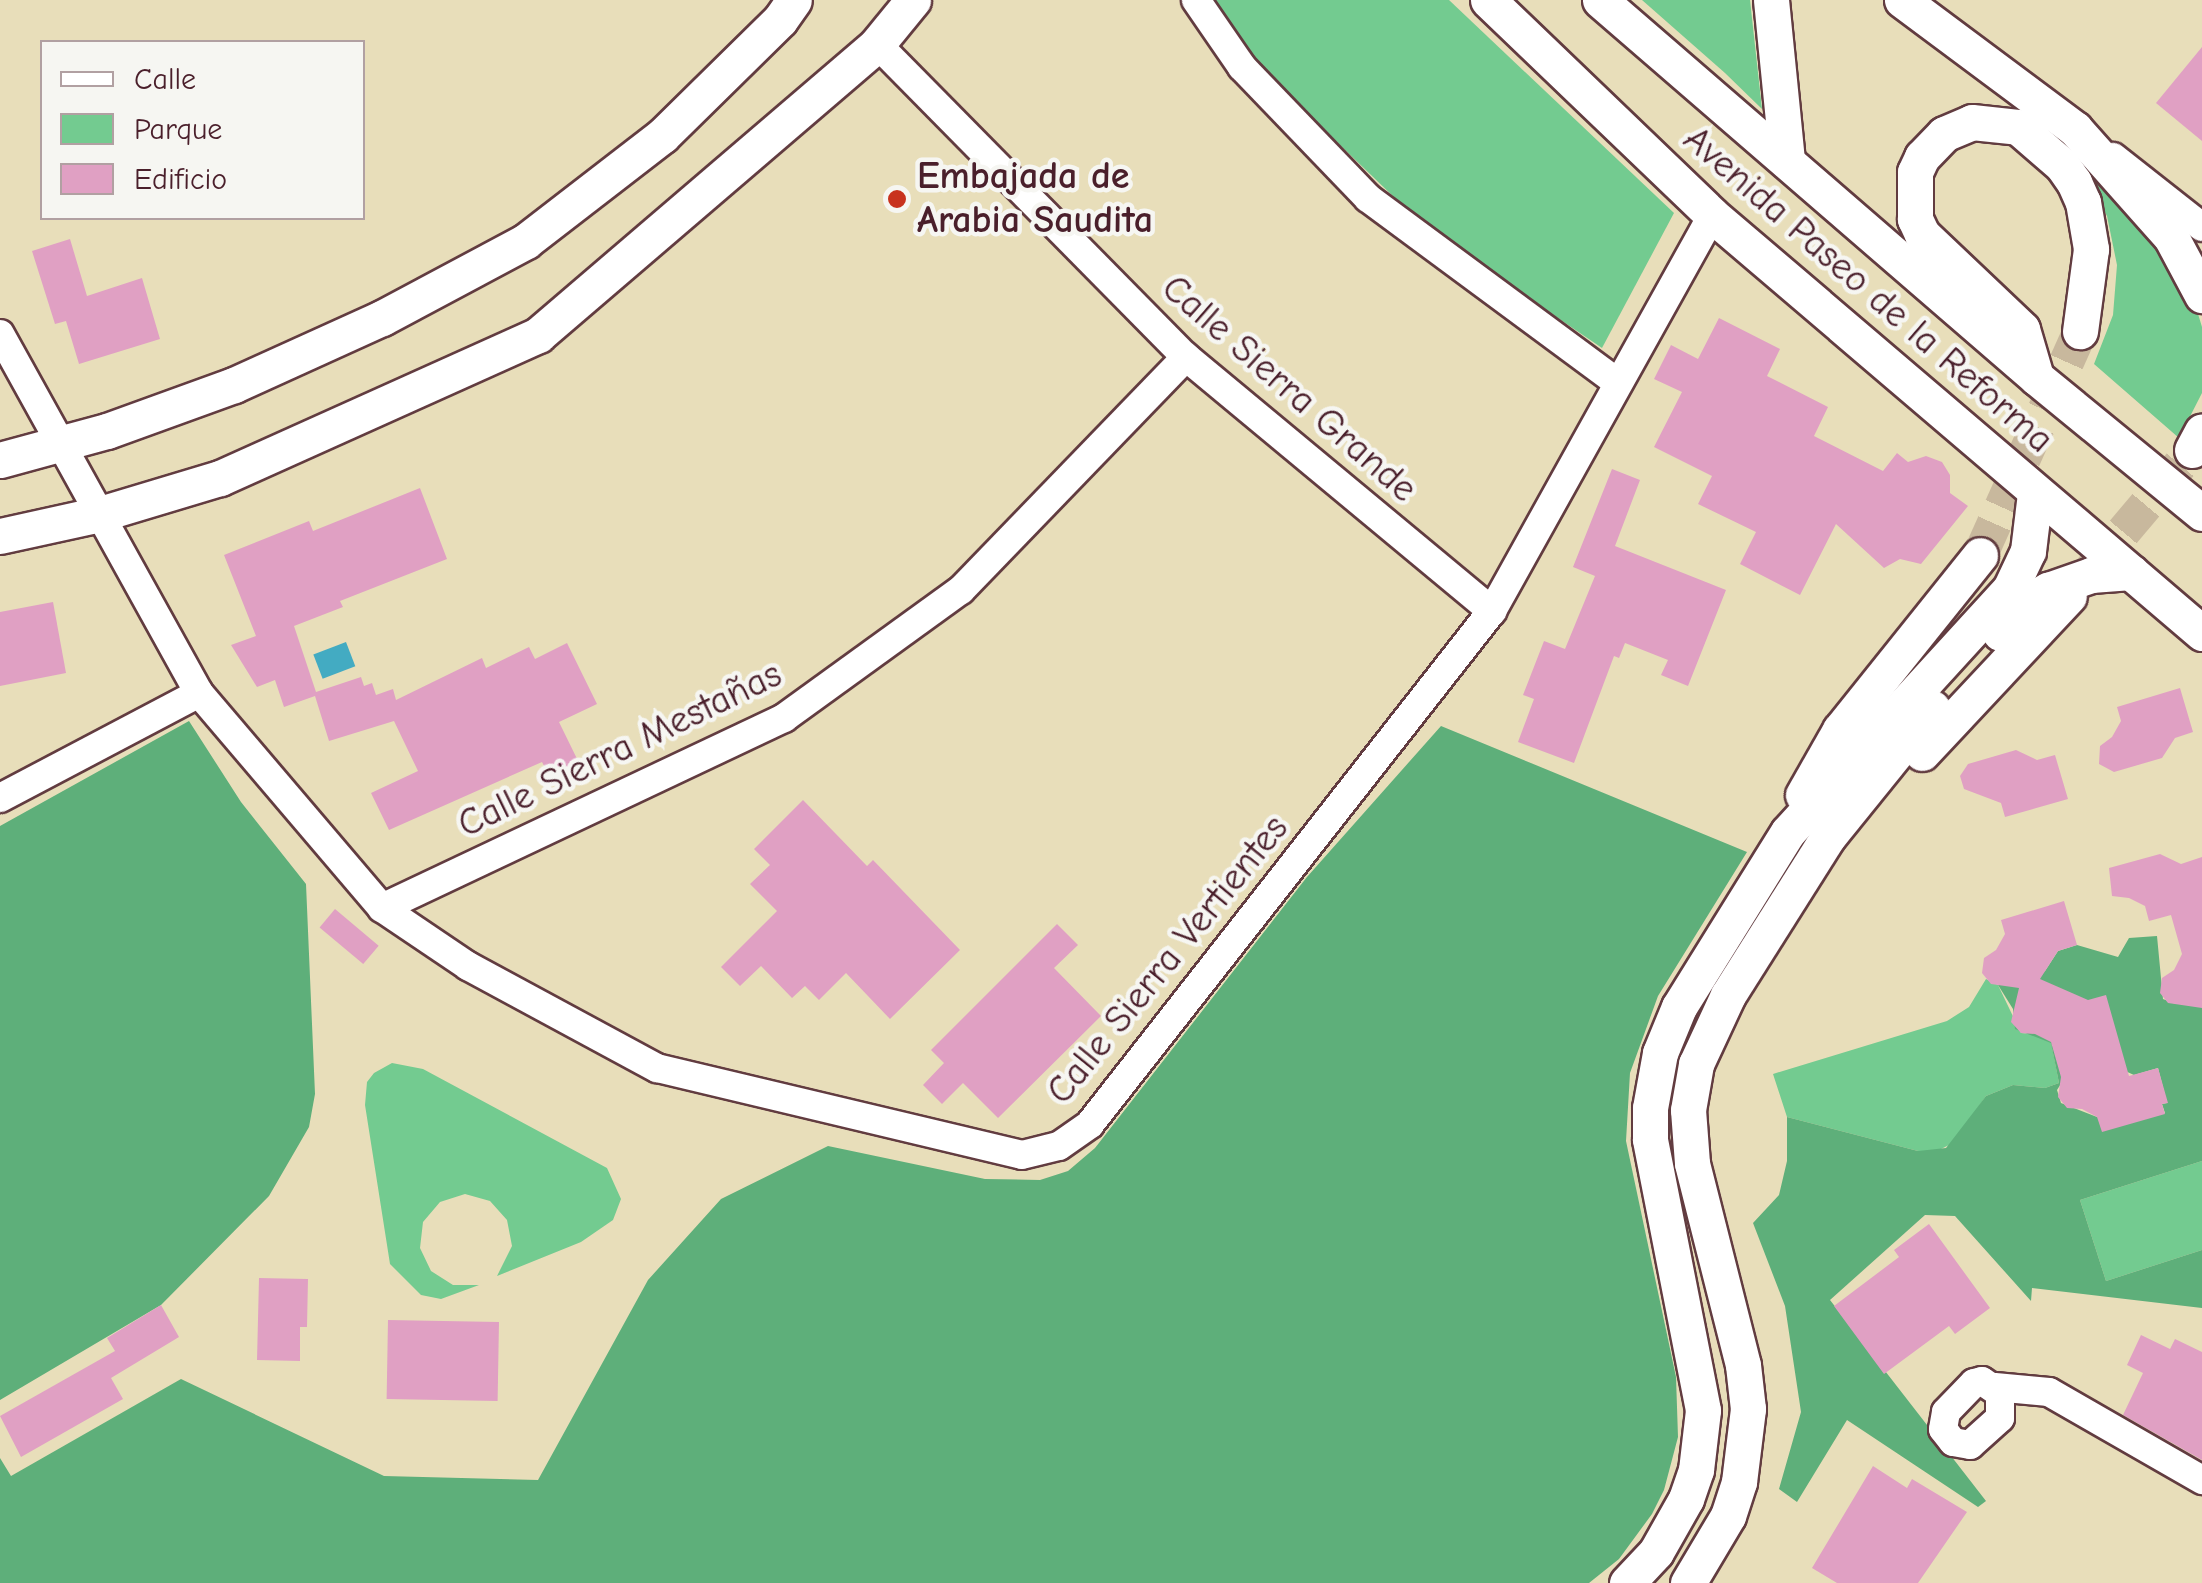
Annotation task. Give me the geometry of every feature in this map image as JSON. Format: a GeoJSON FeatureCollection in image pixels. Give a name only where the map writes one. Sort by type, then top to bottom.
{"type":"FeatureCollection","features":[{"type":"Feature","properties":{"kind":"main road"},"geometry":{"type":"LineString","coordinates":[[0,460],[58,446],[234,385],[315,351],[526,242],[662,136],[787,10],[812,0]]}},
{"type":"Feature","properties":{"kind":"main road"},"geometry":{"type":"LineString","coordinates":[[0,536],[100,514],[220,478],[538,335],[877,44],[912,0]]}},
{"type":"Feature","properties":{"kind":"main road","name":"Avenida Paseo de la Reforma"},"geometry":{"type":"LineString","coordinates":[[1488,0],[1712,214],[2202,633]]}},
{"type":"Feature","properties":{"kind":"main road","name":"Avenida Paseo de la Reforma"},"geometry":{"type":"LineString","coordinates":[[1600,0],[2037,378],[2187,493],[2202,514]]}},
{"type":"Feature","properties":{"kind":"main road"},"geometry":{"type":"LineString","coordinates":[[1771,0],[1787,161]]}},
{"type":"Feature","properties":{"kind":"main road"},"geometry":{"type":"LineString","coordinates":[[1902,0],[2074,129],[2171,237],[2202,294]]}},
{"type":"Feature","properties":{"kind":"main road"},"geometry":{"type":"LineString","coordinates":[[2037,378],[2022,328],[1922,234],[1915,220],[1916,172],[1922,157],[1944,134],[1972,122],[2018,127],[2062,165],[2074,182],[2083,202],[2091,249],[2089,289],[2080,330]]}},
{"type":"Feature","properties":{"kind":"main road"},"geometry":{"type":"LineString","coordinates":[[1788,832],[2010,589],[2033,532],[2036,493]]}},
{"type":"Feature","properties":{"kind":"main road"},"geometry":{"type":"LineString","coordinates":[[1628,1583],[1656,1552],[1686,1499],[1696,1470],[1704,1410],[1654,1169],[1650,1108],[1654,1077],[1679,1007],[1788,832],[1840,730],[1980,555]]}},
{"type":"Feature","properties":{"kind":"main road"},"geometry":{"type":"LineString","coordinates":[[1688,1583],[1728,1516],[1746,1446],[1748,1409],[1743,1365],[1692,1163],[1688,1110],[1703,1044],[1728,995],[1828,837],[1924,717],[2026,604],[2072,580],[2131,572]]}},
{"type":"Feature","properties":{"kind":"main road"},"geometry":{"type":"LineString","coordinates":[[1828,837],[1903,774],[2069,596]]}},
{"type":"Feature","properties":{"kind":"street"},"geometry":{"type":"LineString","coordinates":[[1196,0],[1242,67],[1368,198],[1618,383]]}},
{"type":"Feature","properties":{"kind":"street","name":"Calle Sierra Grande"},"geometry":{"type":"LineString","coordinates":[[877,44],[1186,357],[1492,611]]}},
{"type":"Feature","properties":{"kind":"street"},"geometry":{"type":"LineString","coordinates":[[2074,129],[2202,227]]}},
{"type":"Feature","properties":{"kind":"street","name":"Calle Sierra Vertientes"},"geometry":{"type":"LineString","coordinates":[[0,334],[58,446],[199,693],[382,908],[468,966],[658,1068],[1002,1154],[1041,1152],[1076,1137],[1090,1124],[1492,611],[1712,214]]}},
{"type":"Feature","properties":{"kind":"street","name":"Calle Sierra Mestañas"},"geometry":{"type":"LineString","coordinates":[[382,908],[784,718],[961,590],[1186,357]]}},
{"type":"Feature","properties":{"kind":"street"},"geometry":{"type":"LineString","coordinates":[[0,798],[199,693]]}},
{"type":"Feature","properties":{"kind":"street"},"geometry":{"type":"LineString","coordinates":[[1995,1387],[2049,1392],[2202,1480]]}},
{"type":"Feature","properties":{"kind":"green space"},"geometry":{"type":"Polygon","coordinates":[[[1215,0],[1449,0],[1674,213],[1602,348],[1427,229],[1256,64],[1215,0]]]}},
{"type":"Feature","properties":{"kind":"green space"},"geometry":{"type":"Polygon","coordinates":[[[1642,0],[1750,0],[1762,109],[1725,73],[1642,0]]]}},
{"type":"Feature","properties":{"kind":"green space"},"geometry":{"type":"Polygon","coordinates":[[[2096,172],[2134,209],[2195,304],[2202,327],[2202,393],[2179,438],[2094,364],[2113,315],[2117,265],[2107,216],[2085,175],[2096,172]]]}},
{"type":"Feature","properties":{"kind":"green space"},"geometry":{"type":"Polygon","coordinates":[[[189,721],[241,802],[306,884],[315,1094],[309,1127],[269,1196],[161,1305],[0,1400],[0,826],[189,721]]]}},
{"type":"Feature","properties":{"kind":"green space"},"geometry":{"type":"Polygon","coordinates":[[[1441,726],[1747,852],[1658,996],[1630,1073],[1626,1141],[1676,1377],[1678,1437],[1664,1490],[1652,1514],[1619,1559],[1589,1583],[0,1583],[0,1458],[11,1476],[181,1379],[384,1476],[538,1480],[648,1280],[721,1199],[828,1146],[985,1179],[1040,1180],[1068,1171],[1095,1148],[1307,877],[1441,726]]]}},
{"type":"Feature","properties":{"kind":"green space"},"geometry":{"type":"Polygon","coordinates":[[[2157,936],[2163,999],[2176,1004],[2202,997],[2202,1161],[2080,1200],[2106,1281],[2202,1250],[2202,1308],[2032,1288],[2031,1301],[1955,1216],[1925,1215],[1830,1300],[1986,1501],[1978,1507],[1847,1420],[1797,1502],[1779,1489],[1801,1412],[1785,1306],[1753,1223],[1779,1195],[1787,1161],[1787,1117],[1918,1151],[1946,1148],[1986,1096],[2013,1085],[2045,1088],[2059,1083],[2051,1043],[2015,1029],[2013,1009],[1998,985],[2045,971],[2058,951],[2077,945],[2118,957],[2129,938],[2157,936]],[[2112,1065],[2064,1079],[2057,1090],[2061,1103],[2097,1117],[2165,1113],[2162,1104],[2167,1103],[2158,1068],[2134,1075],[2112,1065]]]}},
{"type":"Feature","properties":{"kind":"green space"},"geometry":{"type":"Polygon","coordinates":[[[1986,979],[1998,985],[2021,1033],[2035,1034],[2051,1042],[2059,1083],[2045,1088],[2013,1085],[1986,1096],[1953,1143],[1937,1151],[1918,1151],[1787,1117],[1773,1074],[1947,1021],[1969,1007],[1986,979]]]}},
{"type":"Feature","properties":{"kind":"green space"},"geometry":{"type":"Polygon","coordinates":[[[392,1063],[423,1069],[607,1168],[621,1199],[613,1220],[581,1242],[497,1276],[512,1246],[507,1220],[490,1201],[465,1194],[440,1202],[423,1222],[420,1248],[431,1271],[453,1285],[479,1285],[441,1299],[421,1295],[390,1264],[365,1105],[367,1082],[392,1063]]]}},
{"type":"Feature","properties":{"kind":"green space"},"geometry":{"type":"Polygon","coordinates":[[[2202,1161],[2202,1250],[2106,1281],[2080,1200],[2202,1161]]]}},
{"type":"Feature","properties":{"kind":"water"},"geometry":{"type":"Polygon","coordinates":[[[346,642],[355,666],[323,679],[313,655],[346,642]]]}},
{"type":"Feature","properties":{"kind":"building"},"geometry":{"type":"Polygon","coordinates":[[[2202,47],[2202,141],[2156,103],[2202,47]]]}},
{"type":"Feature","properties":{"kind":"building"},"geometry":{"type":"Polygon","coordinates":[[[70,239],[87,296],[142,278],[160,339],[79,364],[66,321],[55,324],[32,251],[70,239]]]}},
{"type":"Feature","properties":{"kind":"building"},"geometry":{"type":"Polygon","coordinates":[[[1719,318],[1780,349],[1767,376],[1828,407],[1814,436],[1883,471],[1897,453],[1908,462],[1926,456],[1942,462],[1950,475],[1950,493],[1968,506],[1921,564],[1900,559],[1884,568],[1836,524],[1800,595],[1740,564],[1756,532],[1698,504],[1712,476],[1654,447],[1682,392],[1654,379],[1671,345],[1698,359],[1719,318]]]}},
{"type":"Feature","properties":{"kind":"building"},"geometry":{"type":"Polygon","coordinates":[[[1612,469],[1640,480],[1615,546],[1726,590],[1688,686],[1661,675],[1668,660],[1625,643],[1619,658],[1614,656],[1574,763],[1518,742],[1534,699],[1523,695],[1544,641],[1565,649],[1595,576],[1573,567],[1612,469]]]}},
{"type":"Feature","properties":{"kind":"building"},"geometry":{"type":"Polygon","coordinates":[[[420,488],[447,559],[340,601],[343,607],[294,626],[316,692],[361,677],[364,686],[372,683],[376,695],[393,689],[396,700],[482,658],[486,668],[529,647],[535,659],[567,643],[597,704],[559,722],[582,769],[553,783],[542,762],[389,830],[371,793],[418,771],[394,721],[329,741],[315,696],[284,707],[275,680],[257,687],[231,645],[256,636],[224,555],[309,521],[313,531],[420,488]]]}},
{"type":"Feature","properties":{"kind":"building"},"geometry":{"type":"Polygon","coordinates":[[[53,602],[66,673],[0,686],[0,612],[53,602]]]}},
{"type":"Feature","properties":{"kind":"building"},"geometry":{"type":"Polygon","coordinates":[[[2180,688],[2193,732],[2175,738],[2162,758],[2114,772],[2099,764],[2100,746],[2112,737],[2121,721],[2117,707],[2180,688]]]}},
{"type":"Feature","properties":{"kind":"building"},"geometry":{"type":"Polygon","coordinates":[[[2016,750],[2037,760],[2055,755],[2068,799],[2005,817],[2001,803],[1964,789],[1960,776],[1968,764],[2016,750]]]}},
{"type":"Feature","properties":{"kind":"building"},"geometry":{"type":"Polygon","coordinates":[[[803,800],[867,866],[873,860],[960,950],[890,1019],[846,973],[819,1000],[805,986],[792,998],[761,966],[740,986],[721,967],[777,911],[750,884],[770,865],[754,849],[803,800]]]}},
{"type":"Feature","properties":{"kind":"building"},"geometry":{"type":"Polygon","coordinates":[[[2160,854],[2181,864],[2202,857],[2202,1008],[2168,1003],[2160,993],[2162,978],[2174,970],[2182,954],[2171,915],[2149,921],[2145,906],[2129,898],[2112,896],[2109,868],[2160,854]]]}},
{"type":"Feature","properties":{"kind":"building"},"geometry":{"type":"Polygon","coordinates":[[[2064,901],[2077,945],[2058,951],[2040,979],[2088,1000],[2106,995],[2129,1076],[2158,1068],[2168,1103],[2162,1104],[2165,1114],[2102,1132],[2097,1117],[2082,1109],[2067,1108],[2058,1097],[2061,1077],[2051,1042],[2035,1034],[2021,1033],[2011,1022],[2019,988],[1991,984],[1982,973],[1984,958],[1996,950],[2005,934],[2001,920],[2064,901]]]}},
{"type":"Feature","properties":{"kind":"building"},"geometry":{"type":"Polygon","coordinates":[[[335,909],[379,946],[363,964],[320,927],[335,909]]]}},
{"type":"Feature","properties":{"kind":"building"},"geometry":{"type":"Polygon","coordinates":[[[1057,924],[1078,945],[1054,968],[1101,1016],[998,1118],[963,1083],[942,1104],[923,1085],[944,1063],[931,1050],[1057,924]]]}},
{"type":"Feature","properties":{"kind":"building"},"geometry":{"type":"Polygon","coordinates":[[[1929,1224],[1990,1308],[1955,1334],[1949,1326],[1884,1374],[1834,1306],[1899,1257],[1894,1250],[1929,1224]]]}},
{"type":"Feature","properties":{"kind":"building"},"geometry":{"type":"Polygon","coordinates":[[[259,1278],[308,1279],[307,1327],[300,1327],[300,1361],[257,1360],[259,1278]]]}},
{"type":"Feature","properties":{"kind":"building"},"geometry":{"type":"Polygon","coordinates":[[[161,1305],[179,1337],[111,1378],[123,1399],[21,1457],[0,1416],[115,1351],[107,1338],[161,1305]]]}},
{"type":"Feature","properties":{"kind":"building"},"geometry":{"type":"Polygon","coordinates":[[[388,1320],[499,1322],[498,1401],[387,1399],[388,1320]]]}},
{"type":"Feature","properties":{"kind":"building"},"geometry":{"type":"Polygon","coordinates":[[[2141,1335],[2170,1349],[2175,1339],[2202,1352],[2202,1460],[2123,1415],[2143,1373],[2127,1365],[2141,1335]]]}},
{"type":"Feature","properties":{"kind":"building"},"geometry":{"type":"Polygon","coordinates":[[[1873,1466],[1907,1488],[1912,1479],[1967,1512],[1918,1583],[1837,1583],[1812,1568],[1873,1466]]]}},
{"type":"Feature","properties":{"kind":"tunnel"},"geometry":{"type":"LineString","coordinates":[[1980,555],[2080,331]]}},
{"type":"Feature","properties":{"kind":"tunnel"},"geometry":{"type":"LineString","coordinates":[[2089,572],[2192,450]]}},
{"type":"Feature","properties":{"kind":"place","name":"Embajada de Arabia Saudita"},"geometry":{"type":"Point","coordinates":[897,199]}}]}
